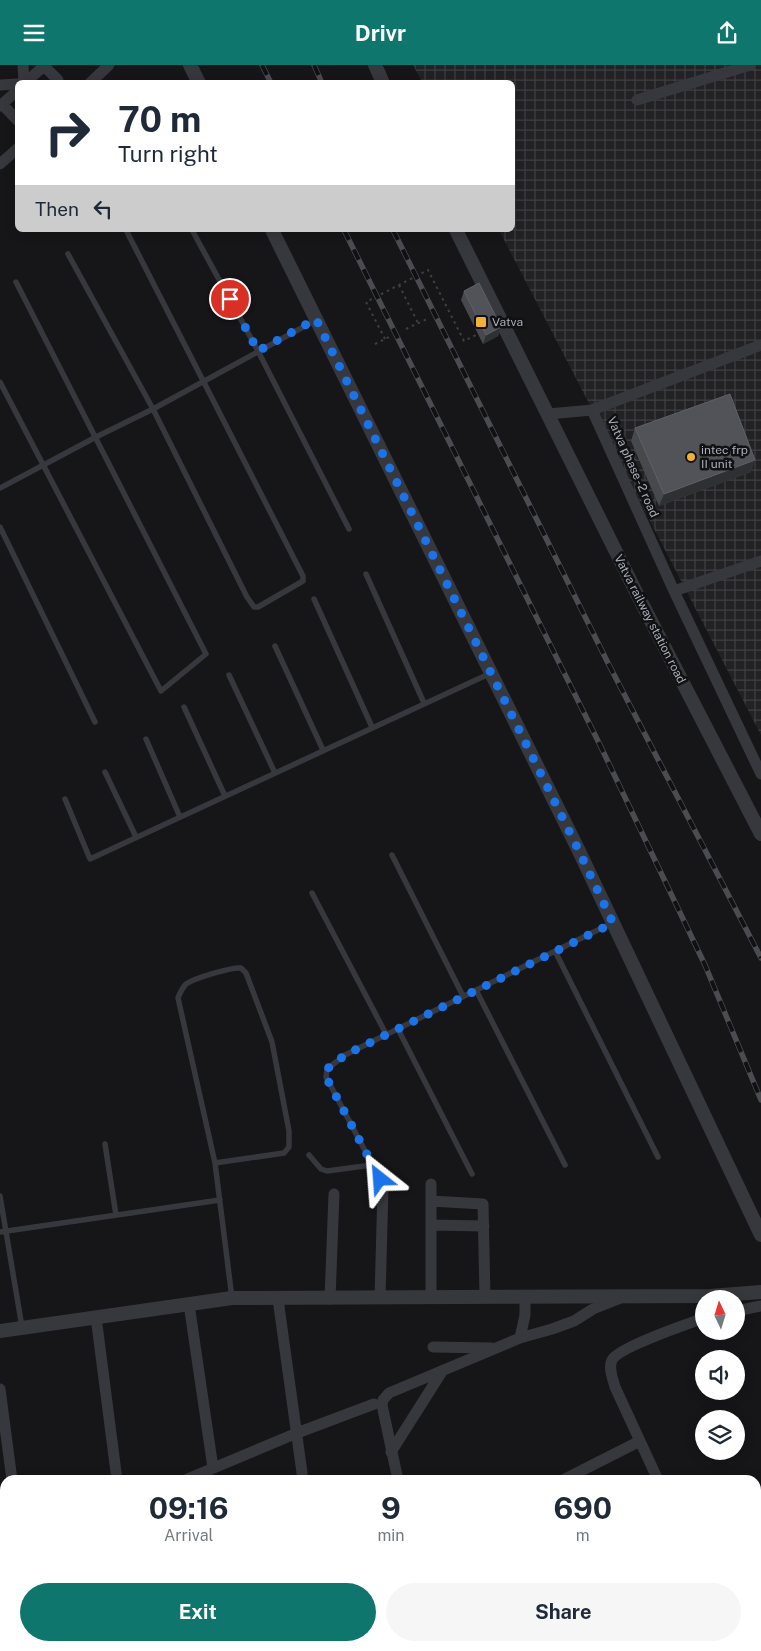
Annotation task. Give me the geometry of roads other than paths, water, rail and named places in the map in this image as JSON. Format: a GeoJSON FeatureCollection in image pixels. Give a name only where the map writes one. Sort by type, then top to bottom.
{"type":"FeatureCollection","features":[{"type":"Feature","properties":{"kind":"street"},"geometry":{"type":"LineString","coordinates":[[23,65],[24,80]]}},
{"type":"Feature","properties":{"kind":"street"},"geometry":{"type":"LineString","coordinates":[[27,80],[44,65],[57,80]]}},
{"type":"Feature","properties":{"kind":"street"},"geometry":{"type":"LineString","coordinates":[[93,80],[109,65]]}},
{"type":"Feature","properties":{"kind":"street"},"geometry":{"type":"LineString","coordinates":[[190,65],[198,80]]}},
{"type":"Feature","properties":{"kind":"street"},"geometry":{"type":"LineString","coordinates":[[375,65],[382,80]]}},
{"type":"Feature","properties":{"kind":"street"},"geometry":{"type":"LineString","coordinates":[[637,100],[750,65]]}},
{"type":"Feature","properties":{"kind":"street"},"geometry":{"type":"LineString","coordinates":[[0,85],[15,84]]}},
{"type":"Feature","properties":{"kind":"street"},"geometry":{"type":"LineString","coordinates":[[15,93],[1,105],[15,118]]}},
{"type":"Feature","properties":{"kind":"street"},"geometry":{"type":"LineString","coordinates":[[0,164],[15,151]]}},
{"type":"Feature","properties":{"kind":"street"},"geometry":{"type":"LineString","coordinates":[[273,232],[613,923],[761,1235]]}},
{"type":"Feature","properties":{"kind":"street","name":"Vatva railway station road"},"geometry":{"type":"LineString","coordinates":[[457,232],[546,408],[640,601],[761,834]]}},
{"type":"Feature","properties":{"kind":"street","name":"Vatva phase -2 road"},"geometry":{"type":"LineString","coordinates":[[761,345],[592,410],[674,591],[761,773]]}},
{"type":"Feature","properties":{"kind":"street"},"geometry":{"type":"LineString","coordinates":[[546,408],[592,410]]}},
{"type":"Feature","properties":{"kind":"street"},"geometry":{"type":"LineString","coordinates":[[674,591],[761,561]]}},
{"type":"Feature","properties":{"kind":"street"},"geometry":{"type":"LineString","coordinates":[[380,1298],[381,1184]]}},
{"type":"Feature","properties":{"kind":"street"},"geometry":{"type":"LineString","coordinates":[[431,1184],[431,1298]]}},
{"type":"Feature","properties":{"kind":"street"},"geometry":{"type":"LineString","coordinates":[[330,1299],[334,1194]]}},
{"type":"Feature","properties":{"kind":"street"},"geometry":{"type":"LineString","coordinates":[[431,1201],[481,1203],[484,1206],[485,1297]]}},
{"type":"Feature","properties":{"kind":"street"},"geometry":{"type":"LineString","coordinates":[[431,1225],[484,1226]]}},
{"type":"Feature","properties":{"kind":"street"},"geometry":{"type":"LineString","coordinates":[[0,1331],[232,1298],[623,1297],[710,1296],[761,1292]]}},
{"type":"Feature","properties":{"kind":"street"},"geometry":{"type":"LineString","coordinates":[[520,1338],[525,1315],[524,1297]]}},
{"type":"Feature","properties":{"kind":"street"},"geometry":{"type":"LineString","coordinates":[[397,1475],[382,1405],[383,1400],[389,1393],[520,1338],[560,1327],[593,1309],[623,1297]]}},
{"type":"Feature","properties":{"kind":"street"},"geometry":{"type":"LineString","coordinates":[[278,1299],[303,1475]]}},
{"type":"Feature","properties":{"kind":"street"},"geometry":{"type":"LineString","coordinates":[[189,1304],[213,1468]]}},
{"type":"Feature","properties":{"kind":"street"},"geometry":{"type":"LineString","coordinates":[[745,1309],[761,1306]]}},
{"type":"Feature","properties":{"kind":"street"},"geometry":{"type":"LineString","coordinates":[[96,1317],[115,1475]]}},
{"type":"Feature","properties":{"kind":"street"},"geometry":{"type":"LineString","coordinates":[[656,1475],[615,1387],[611,1373],[612,1361],[628,1349],[695,1321]]}},
{"type":"Feature","properties":{"kind":"street"},"geometry":{"type":"LineString","coordinates":[[433,1347],[496,1348]]}},
{"type":"Feature","properties":{"kind":"street"},"geometry":{"type":"LineString","coordinates":[[391,1452],[443,1369]]}},
{"type":"Feature","properties":{"kind":"street"},"geometry":{"type":"LineString","coordinates":[[0,1389],[11,1475]]}},
{"type":"Feature","properties":{"kind":"street"},"geometry":{"type":"LineString","coordinates":[[197,1475],[297,1433],[374,1405]]}},
{"type":"Feature","properties":{"kind":"street"},"geometry":{"type":"LineString","coordinates":[[573,1475],[640,1441]]}},
{"type":"Feature","properties":{"kind":"lane"},"geometry":{"type":"LineString","coordinates":[[68,254],[153,409],[247,597],[254,607],[258,607],[303,581],[303,576],[127,232]]}},
{"type":"Feature","properties":{"kind":"lane"},"geometry":{"type":"LineString","coordinates":[[193,232],[258,351],[349,529]]}},
{"type":"Feature","properties":{"kind":"lane"},"geometry":{"type":"LineString","coordinates":[[0,382],[160,691],[206,654],[16,283]]}},
{"type":"Feature","properties":{"kind":"lane"},"geometry":{"type":"LineString","coordinates":[[0,488],[153,409],[316,319]]}},
{"type":"Feature","properties":{"kind":"lane"},"geometry":{"type":"LineString","coordinates":[[0,527],[95,722]]}},
{"type":"Feature","properties":{"kind":"lane"},"geometry":{"type":"LineString","coordinates":[[366,574],[424,703]]}},
{"type":"Feature","properties":{"kind":"lane"},"geometry":{"type":"LineString","coordinates":[[314,599],[372,727]]}},
{"type":"Feature","properties":{"kind":"lane"},"geometry":{"type":"LineString","coordinates":[[275,646],[323,750]]}},
{"type":"Feature","properties":{"kind":"lane"},"geometry":{"type":"LineString","coordinates":[[65,799],[90,859],[491,673]]}},
{"type":"Feature","properties":{"kind":"lane"},"geometry":{"type":"LineString","coordinates":[[229,675],[275,773]]}},
{"type":"Feature","properties":{"kind":"lane"},"geometry":{"type":"LineString","coordinates":[[184,707],[225,796]]}},
{"type":"Feature","properties":{"kind":"lane"},"geometry":{"type":"LineString","coordinates":[[146,739],[180,817]]}},
{"type":"Feature","properties":{"kind":"lane"},"geometry":{"type":"LineString","coordinates":[[106,772],[136,837]]}},
{"type":"Feature","properties":{"kind":"lane"},"geometry":{"type":"LineString","coordinates":[[392,855],[463,996]]}},
{"type":"Feature","properties":{"kind":"lane"},"geometry":{"type":"LineString","coordinates":[[312,893],[386,1034]]}},
{"type":"Feature","properties":{"kind":"lane"},"geometry":{"type":"LineString","coordinates":[[381,1184],[327,1080],[325,1073],[327,1069],[345,1055],[386,1034],[613,923]]}},
{"type":"Feature","properties":{"kind":"lane"},"geometry":{"type":"LineString","coordinates":[[555,951],[658,1157]]}},
{"type":"Feature","properties":{"kind":"lane"},"geometry":{"type":"LineString","coordinates":[[215,1163],[284,1153],[289,1147],[288,1131],[272,1042],[246,973],[241,968],[227,969],[187,984],[178,998],[215,1163],[232,1298]]}},
{"type":"Feature","properties":{"kind":"lane"},"geometry":{"type":"LineString","coordinates":[[476,990],[565,1165]]}},
{"type":"Feature","properties":{"kind":"lane"},"geometry":{"type":"LineString","coordinates":[[398,1029],[472,1174]]}},
{"type":"Feature","properties":{"kind":"lane"},"geometry":{"type":"LineString","coordinates":[[105,1144],[116,1215]]}},
{"type":"Feature","properties":{"kind":"lane"},"geometry":{"type":"LineString","coordinates":[[309,1155],[321,1169],[327,1171],[372,1165]]}},
{"type":"Feature","properties":{"kind":"lane"},"geometry":{"type":"LineString","coordinates":[[0,1196],[3,1232],[22,1327]]}},
{"type":"Feature","properties":{"kind":"lane"},"geometry":{"type":"LineString","coordinates":[[3,1232],[220,1200]]}},
{"type":"Feature","properties":{"kind":"railway"},"geometry":{"type":"LineString","coordinates":[[262,65],[270,80]]}},
{"type":"Feature","properties":{"kind":"railway"},"geometry":{"type":"LineString","coordinates":[[314,65],[321,80]]}},
{"type":"Feature","properties":{"kind":"railway"},"geometry":{"type":"LineString","coordinates":[[345,232],[600,745],[705,965],[761,1100]]}},
{"type":"Feature","properties":{"kind":"railway"},"geometry":{"type":"LineString","coordinates":[[394,232],[608,663],[761,958]]}},
{"type":"Feature","properties":{"kind":"place","name":"Vatva"},"geometry":{"type":"Point","coordinates":[481,322]}},
{"type":"Feature","properties":{"kind":"place","name":"intec frp II unit"},"geometry":{"type":"Point","coordinates":[691,457]}}]}
